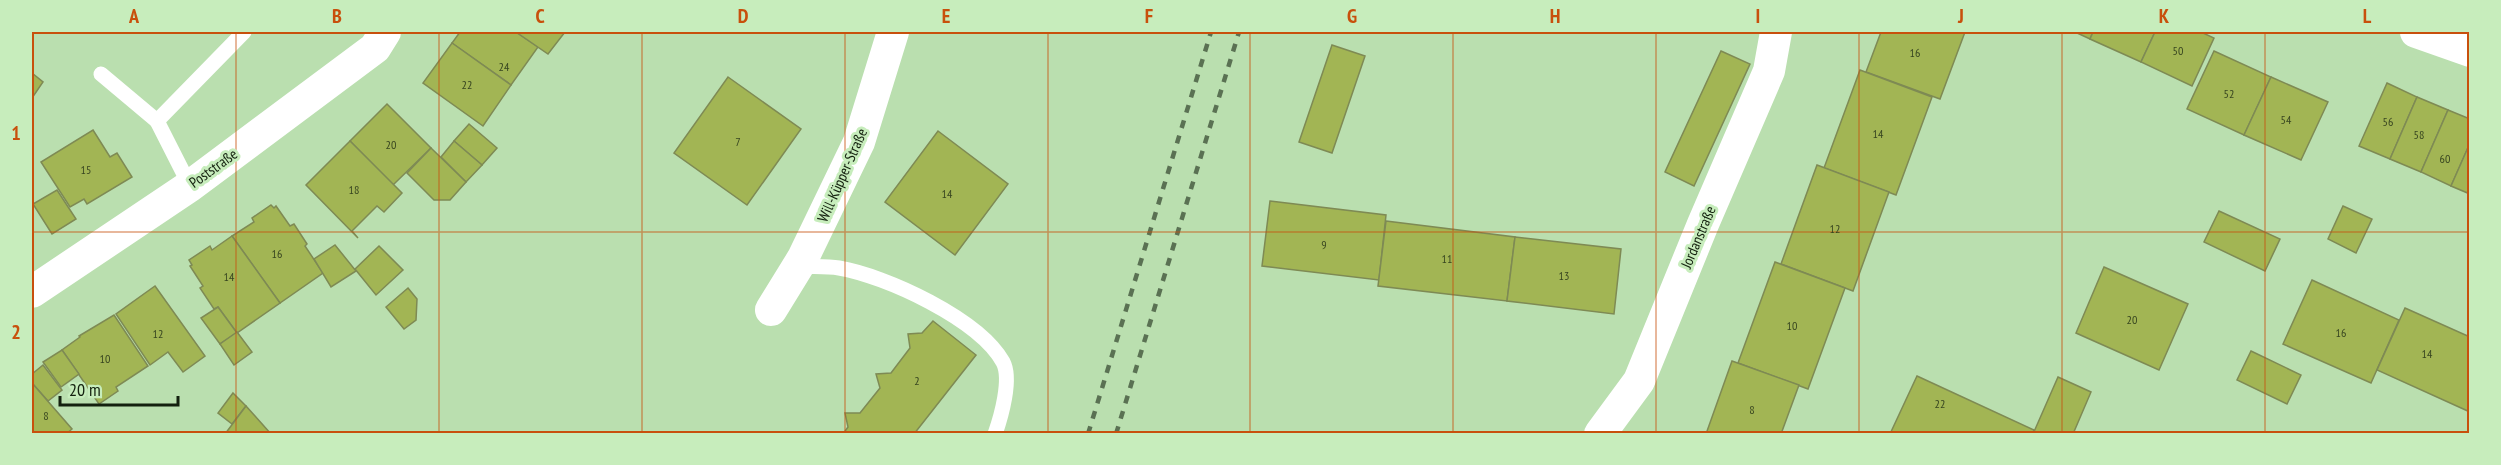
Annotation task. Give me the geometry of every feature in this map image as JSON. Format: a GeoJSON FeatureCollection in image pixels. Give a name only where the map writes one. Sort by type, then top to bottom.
{"type":"FeatureCollection","features":[{"type":"Feature","properties":{"kind":"street","name":"Poststraße"},"geometry":{"type":"LineString","coordinates":[[32,292],[190,186],[375,48],[385,32]]}},
{"type":"Feature","properties":{"kind":"street","name":"Will-Küpper-Straße"},"geometry":{"type":"LineString","coordinates":[[771,310],[798,266],[860,142],[893,32]]}},
{"type":"Feature","properties":{"kind":"street","name":"Jordanstraße"},"geometry":{"type":"LineString","coordinates":[[1600,434],[1639,381],[1769,71],[1776,32]]}},
{"type":"Feature","properties":{"kind":"street"},"geometry":{"type":"LineString","coordinates":[[2416,32],[2469,51]]}},
{"type":"Feature","properties":{"kind":"lane"},"geometry":{"type":"LineString","coordinates":[[157,121],[244,32]]}},
{"type":"Feature","properties":{"kind":"lane"},"geometry":{"type":"LineString","coordinates":[[101,74],[157,121],[190,186]]}},
{"type":"Feature","properties":{"kind":"lane"},"geometry":{"type":"LineString","coordinates":[[798,266],[838,268],[879,279],[922,298],[986,341],[1004,364],[1006,402],[995,434]]}},
{"type":"Feature","properties":{"kind":"building"},"geometry":{"type":"Polygon","coordinates":[[[460,32],[516,32],[538,47],[511,85],[452,43],[460,32]]]}},
{"type":"Feature","properties":{"kind":"building"},"geometry":{"type":"Polygon","coordinates":[[[516,32],[565,32],[548,54],[516,32]]]}},
{"type":"Feature","properties":{"kind":"building"},"geometry":{"type":"Polygon","coordinates":[[[1881,32],[1965,32],[1940,99],[1866,72],[1881,32]]]}},
{"type":"Feature","properties":{"kind":"building"},"geometry":{"type":"Polygon","coordinates":[[[2075,32],[2093,32],[2090,39],[2075,32]]]}},
{"type":"Feature","properties":{"kind":"building"},"geometry":{"type":"Polygon","coordinates":[[[2093,32],[2155,32],[2141,62],[2090,39],[2093,32]]]}},
{"type":"Feature","properties":{"kind":"building"},"geometry":{"type":"Polygon","coordinates":[[[2155,32],[2201,32],[2214,38],[2192,86],[2141,62],[2155,32]]]}},
{"type":"Feature","properties":{"kind":"building"},"geometry":{"type":"Polygon","coordinates":[[[452,43],[511,85],[483,126],[423,83],[452,43]]]}},
{"type":"Feature","properties":{"kind":"building"},"geometry":{"type":"Polygon","coordinates":[[[1332,45],[1365,56],[1332,153],[1299,142],[1332,45]]]}},
{"type":"Feature","properties":{"kind":"building"},"geometry":{"type":"Polygon","coordinates":[[[1721,51],[1750,64],[1694,186],[1665,172],[1721,51]]]}},
{"type":"Feature","properties":{"kind":"building"},"geometry":{"type":"Polygon","coordinates":[[[2214,51],[2271,77],[2244,135],[2187,109],[2214,51]]]}},
{"type":"Feature","properties":{"kind":"building"},"geometry":{"type":"Polygon","coordinates":[[[1860,70],[1932,97],[1896,195],[1824,168],[1860,70]]]}},
{"type":"Feature","properties":{"kind":"building"},"geometry":{"type":"Polygon","coordinates":[[[32,73],[43,82],[32,98],[32,73]]]}},
{"type":"Feature","properties":{"kind":"building"},"geometry":{"type":"Polygon","coordinates":[[[728,77],[801,129],[747,205],[674,153],[728,77]]]}},
{"type":"Feature","properties":{"kind":"building"},"geometry":{"type":"Polygon","coordinates":[[[2271,77],[2328,102],[2301,160],[2244,135],[2271,77]]]}},
{"type":"Feature","properties":{"kind":"building"},"geometry":{"type":"Polygon","coordinates":[[[2387,83],[2417,97],[2390,159],[2359,146],[2387,83]]]}},
{"type":"Feature","properties":{"kind":"building"},"geometry":{"type":"Polygon","coordinates":[[[2417,97],[2448,110],[2421,172],[2390,159],[2417,97]]]}},
{"type":"Feature","properties":{"kind":"building"},"geometry":{"type":"Polygon","coordinates":[[[387,104],[431,148],[393,185],[350,141],[387,104]]]}},
{"type":"Feature","properties":{"kind":"building"},"geometry":{"type":"Polygon","coordinates":[[[2448,110],[2470,119],[2470,143],[2451,186],[2421,172],[2448,110]]]}},
{"type":"Feature","properties":{"kind":"building"},"geometry":{"type":"Polygon","coordinates":[[[469,124],[497,148],[482,165],[454,141],[469,124]]]}},
{"type":"Feature","properties":{"kind":"building"},"geometry":{"type":"Polygon","coordinates":[[[93,130],[110,157],[117,153],[132,177],[87,204],[84,199],[70,207],[41,162],[93,130]]]}},
{"type":"Feature","properties":{"kind":"building"},"geometry":{"type":"Polygon","coordinates":[[[938,131],[1008,184],[955,255],[885,202],[938,131]]]}},
{"type":"Feature","properties":{"kind":"building"},"geometry":{"type":"Polygon","coordinates":[[[350,141],[402,193],[384,212],[377,206],[352,231],[358,238],[306,185],[350,141]]]}},
{"type":"Feature","properties":{"kind":"building"},"geometry":{"type":"Polygon","coordinates":[[[454,141],[482,165],[466,182],[441,157],[454,141]]]}},
{"type":"Feature","properties":{"kind":"building"},"geometry":{"type":"Polygon","coordinates":[[[2470,143],[2470,194],[2451,186],[2470,143]]]}},
{"type":"Feature","properties":{"kind":"building"},"geometry":{"type":"Polygon","coordinates":[[[431,148],[466,182],[450,200],[434,200],[407,173],[431,148]]]}},
{"type":"Feature","properties":{"kind":"building"},"geometry":{"type":"Polygon","coordinates":[[[1817,165],[1889,192],[1853,291],[1781,264],[1817,165]]]}},
{"type":"Feature","properties":{"kind":"building"},"geometry":{"type":"Polygon","coordinates":[[[57,190],[76,219],[52,234],[33,204],[57,190]]]}},
{"type":"Feature","properties":{"kind":"building"},"geometry":{"type":"Polygon","coordinates":[[[1270,201],[1386,215],[1379,280],[1262,266],[1270,201]]]}},
{"type":"Feature","properties":{"kind":"building"},"geometry":{"type":"Polygon","coordinates":[[[271,205],[274,208],[276,206],[290,226],[294,224],[323,273],[280,303],[232,236],[254,222],[252,218],[271,205]]]}},
{"type":"Feature","properties":{"kind":"building"},"geometry":{"type":"Polygon","coordinates":[[[2343,206],[2372,219],[2356,253],[2328,239],[2343,206]]]}},
{"type":"Feature","properties":{"kind":"building"},"geometry":{"type":"Polygon","coordinates":[[[2219,211],[2280,239],[2265,271],[2204,242],[2219,211]]]}},
{"type":"Feature","properties":{"kind":"building"},"geometry":{"type":"Polygon","coordinates":[[[1386,221],[1515,237],[1507,301],[1378,286],[1386,221]]]}},
{"type":"Feature","properties":{"kind":"building"},"geometry":{"type":"Polygon","coordinates":[[[232,236],[280,303],[237,333],[218,307],[214,309],[200,288],[203,286],[190,266],[192,265],[189,260],[210,246],[212,250],[232,236]]]}},
{"type":"Feature","properties":{"kind":"building"},"geometry":{"type":"Polygon","coordinates":[[[1515,237],[1621,249],[1614,314],[1507,301],[1515,237]]]}},
{"type":"Feature","properties":{"kind":"building"},"geometry":{"type":"Polygon","coordinates":[[[335,245],[356,271],[331,287],[314,259],[335,245]]]}},
{"type":"Feature","properties":{"kind":"building"},"geometry":{"type":"Polygon","coordinates":[[[379,246],[403,270],[376,295],[355,269],[379,246]]]}},
{"type":"Feature","properties":{"kind":"building"},"geometry":{"type":"Polygon","coordinates":[[[1775,262],[1845,288],[1808,389],[1738,363],[1775,262]]]}},
{"type":"Feature","properties":{"kind":"building"},"geometry":{"type":"Polygon","coordinates":[[[2104,267],[2188,304],[2159,370],[2076,333],[2104,267]]]}},
{"type":"Feature","properties":{"kind":"building"},"geometry":{"type":"Polygon","coordinates":[[[2312,280],[2399,320],[2371,383],[2283,344],[2312,280]]]}},
{"type":"Feature","properties":{"kind":"building"},"geometry":{"type":"Polygon","coordinates":[[[155,286],[205,356],[183,372],[168,352],[150,365],[116,314],[155,286]]]}},
{"type":"Feature","properties":{"kind":"building"},"geometry":{"type":"Polygon","coordinates":[[[408,288],[417,299],[416,320],[404,329],[386,307],[408,288]]]}},
{"type":"Feature","properties":{"kind":"building"},"geometry":{"type":"Polygon","coordinates":[[[218,307],[237,333],[220,344],[201,318],[218,307]]]}},
{"type":"Feature","properties":{"kind":"building"},"geometry":{"type":"Polygon","coordinates":[[[2405,308],[2470,337],[2470,412],[2377,370],[2405,308]]]}},
{"type":"Feature","properties":{"kind":"building"},"geometry":{"type":"Polygon","coordinates":[[[114,315],[148,366],[116,387],[118,391],[99,404],[62,350],[79,336],[114,315]]]}},
{"type":"Feature","properties":{"kind":"building"},"geometry":{"type":"Polygon","coordinates":[[[933,321],[976,355],[914,434],[843,434],[848,427],[845,413],[860,413],[880,388],[876,374],[891,373],[910,348],[908,334],[922,333],[933,321]]]}},
{"type":"Feature","properties":{"kind":"building"},"geometry":{"type":"Polygon","coordinates":[[[237,332],[252,352],[234,365],[220,344],[237,332]]]}},
{"type":"Feature","properties":{"kind":"building"},"geometry":{"type":"Polygon","coordinates":[[[62,350],[79,374],[61,387],[43,362],[62,350]]]}},
{"type":"Feature","properties":{"kind":"building"},"geometry":{"type":"Polygon","coordinates":[[[2251,351],[2301,375],[2287,404],[2237,380],[2251,351]]]}},
{"type":"Feature","properties":{"kind":"building"},"geometry":{"type":"Polygon","coordinates":[[[1732,361],[1799,385],[1781,434],[1706,434],[1732,361]]]}},
{"type":"Feature","properties":{"kind":"building"},"geometry":{"type":"Polygon","coordinates":[[[43,365],[62,390],[48,401],[32,383],[32,374],[43,365]]]}},
{"type":"Feature","properties":{"kind":"building"},"geometry":{"type":"Polygon","coordinates":[[[1917,376],[2034,430],[2033,434],[1890,434],[1917,376]]]}},
{"type":"Feature","properties":{"kind":"building"},"geometry":{"type":"Polygon","coordinates":[[[2058,377],[2091,392],[2073,434],[2033,434],[2058,377]]]}},
{"type":"Feature","properties":{"kind":"building"},"geometry":{"type":"Polygon","coordinates":[[[32,383],[72,429],[66,434],[32,434],[32,383]]]}},
{"type":"Feature","properties":{"kind":"building"},"geometry":{"type":"Polygon","coordinates":[[[233,393],[246,406],[232,424],[218,413],[233,393]]]}},
{"type":"Feature","properties":{"kind":"building"},"geometry":{"type":"Polygon","coordinates":[[[246,406],[271,434],[225,434],[246,406]]]}},
{"type":"Feature","properties":{"kind":"railway"},"geometry":{"type":"LineString","coordinates":[[1088,434],[1211,32]]}},
{"type":"Feature","properties":{"kind":"railway"},"geometry":{"type":"LineString","coordinates":[[1116,434],[1239,32]]}}]}
